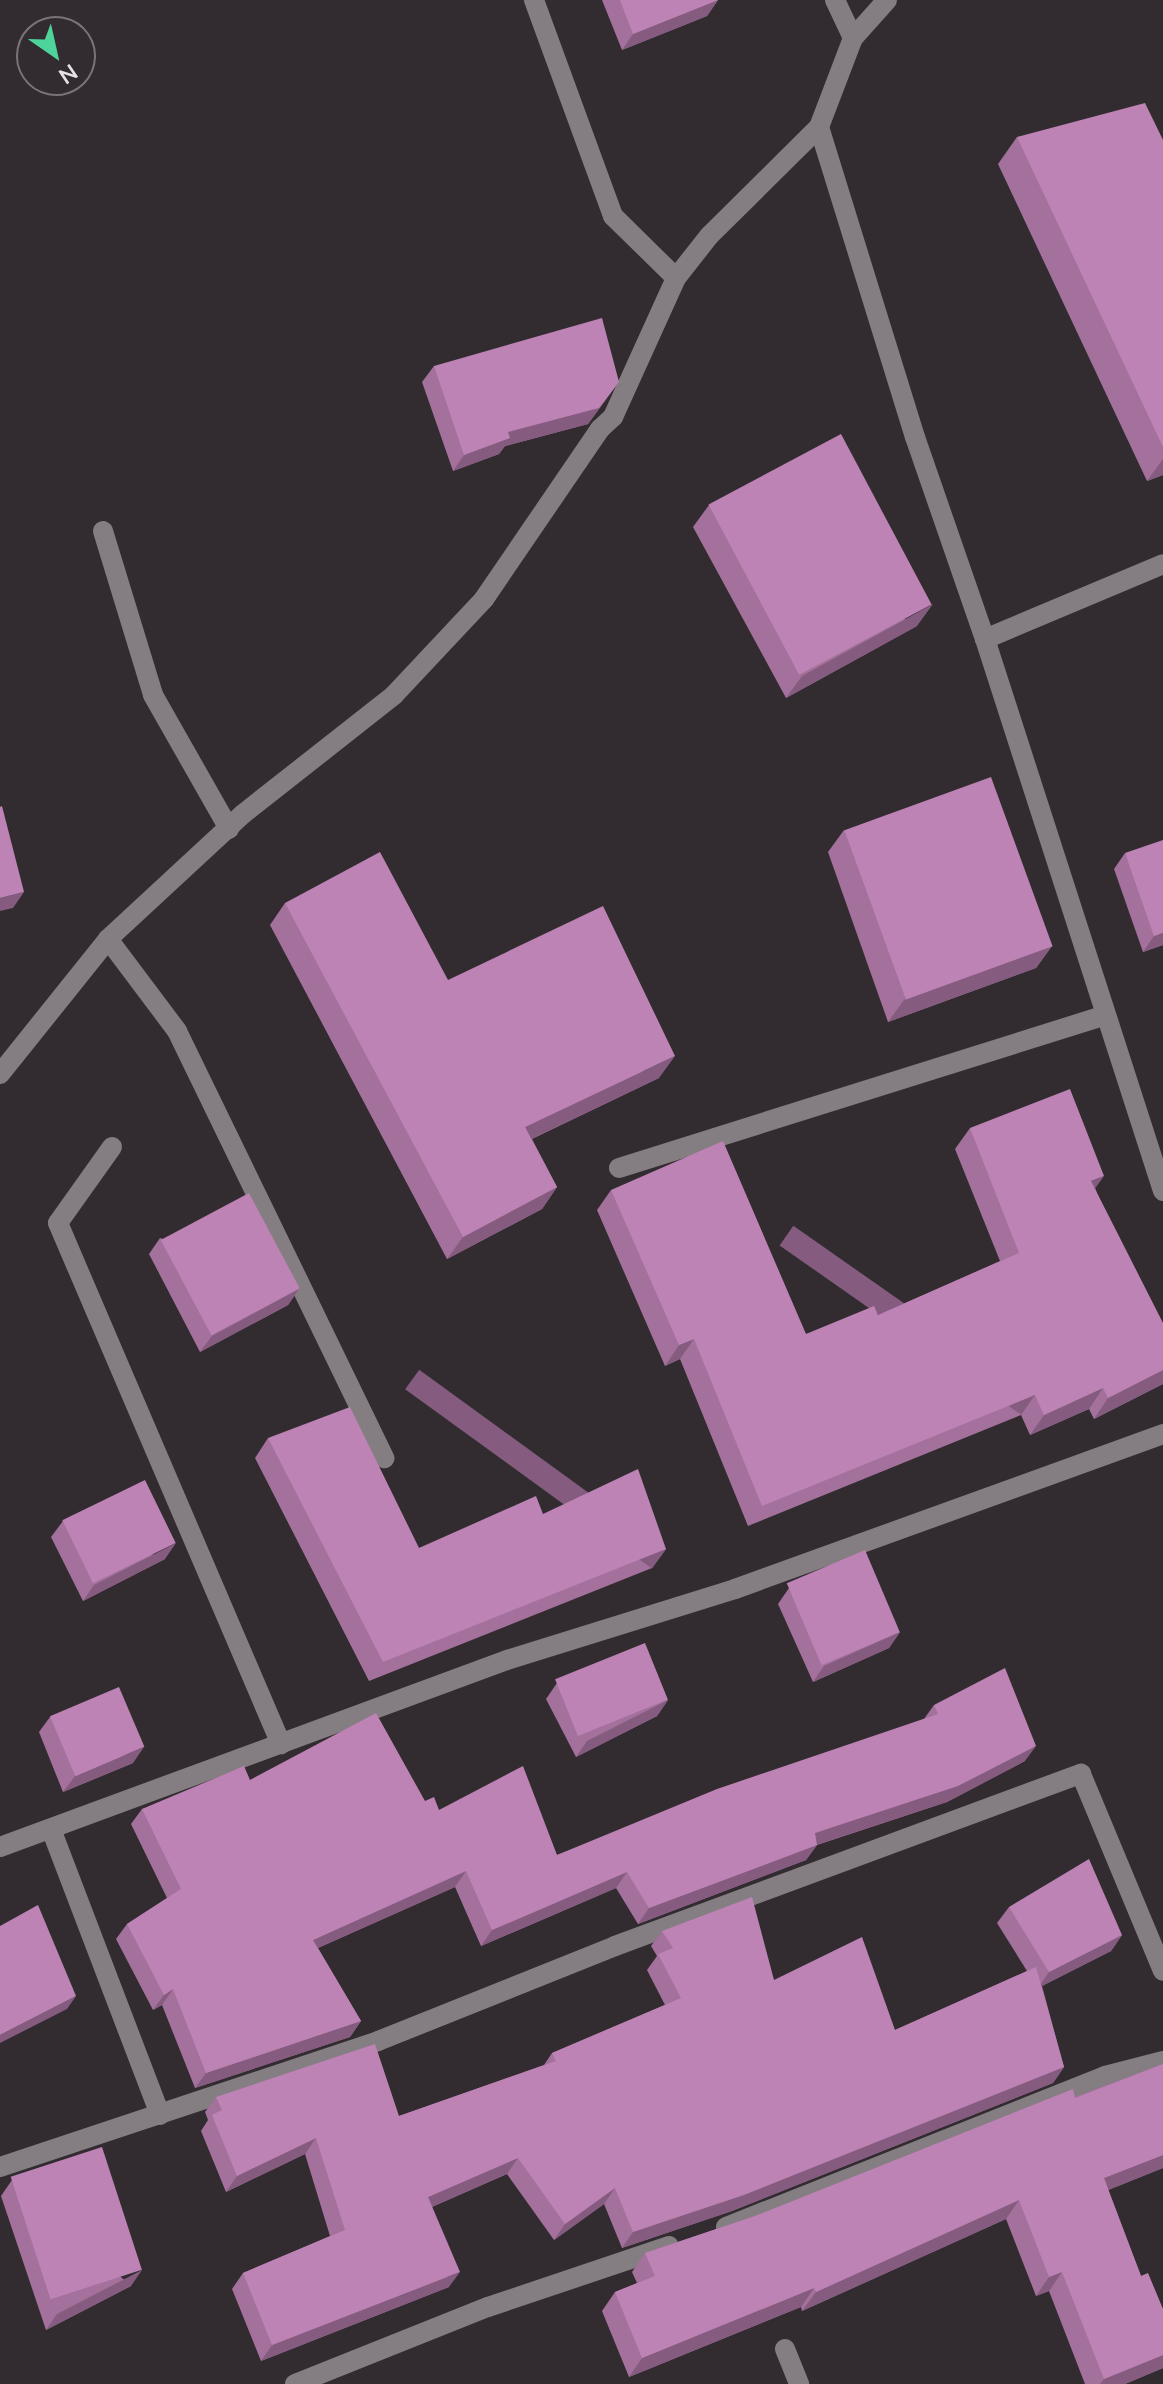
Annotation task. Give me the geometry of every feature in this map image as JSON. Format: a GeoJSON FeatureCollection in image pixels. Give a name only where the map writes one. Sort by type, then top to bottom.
{"type":"FeatureCollection","features":[{"type":"Feature","properties":{"kind":"street"},"geometry":{"type":"LineString","coordinates":[[534,0],[613,216],[676,278]]}},
{"type":"Feature","properties":{"kind":"street"},"geometry":{"type":"LineString","coordinates":[[835,0],[853,38]]}},
{"type":"Feature","properties":{"kind":"street"},"geometry":{"type":"LineString","coordinates":[[0,1074],[108,939],[229,829],[394,695],[484,599],[600,429],[613,417],[676,278],[709,236],[819,127],[853,38],[887,0]]}},
{"type":"Feature","properties":{"kind":"street"},"geometry":{"type":"LineString","coordinates":[[819,127],[915,437],[985,639],[1163,1191]]}},
{"type":"Feature","properties":{"kind":"street"},"geometry":{"type":"LineString","coordinates":[[103,531],[153,695],[229,829]]}},
{"type":"Feature","properties":{"kind":"street"},"geometry":{"type":"LineString","coordinates":[[985,639],[1163,564]]}},
{"type":"Feature","properties":{"kind":"street"},"geometry":{"type":"LineString","coordinates":[[108,939],[177,1031],[384,1458]]}},
{"type":"Feature","properties":{"kind":"street"},"geometry":{"type":"LineString","coordinates":[[619,1168],[1106,1015]]}},
{"type":"Feature","properties":{"kind":"street"},"geometry":{"type":"LineString","coordinates":[[112,1147],[58,1223],[281,1744]]}},
{"type":"Feature","properties":{"kind":"street"},"geometry":{"type":"LineString","coordinates":[[0,1847],[507,1660],[735,1589],[1163,1434]]}},
{"type":"Feature","properties":{"kind":"street"},"geometry":{"type":"LineString","coordinates":[[0,2167],[378,2041],[615,1946],[1081,1774],[1163,1971]]}},
{"type":"Feature","properties":{"kind":"street"},"geometry":{"type":"LineString","coordinates":[[51,1829],[160,2115]]}},
{"type":"Feature","properties":{"kind":"street"},"geometry":{"type":"LineString","coordinates":[[295,2384],[488,2307],[700,2236],[1105,2076],[1163,2061]]}},
{"type":"Feature","properties":{"kind":"street"},"geometry":{"type":"LineString","coordinates":[[785,2349],[799,2384]]}},
{"type":"Feature","properties":{"kind":"building"},"geometry":{"type":"Polygon","coordinates":[[[620,0],[718,0],[633,34],[620,0]]]}},
{"type":"Feature","properties":{"kind":"building"},"geometry":{"type":"Polygon","coordinates":[[[1145,103],[1163,140],[1163,447],[1017,137],[1145,103]]]}},
{"type":"Feature","properties":{"kind":"building"},"geometry":{"type":"Polygon","coordinates":[[[602,318],[619,382],[599,408],[508,432],[510,438],[464,455],[434,366],[602,318]]]}},
{"type":"Feature","properties":{"kind":"building"},"geometry":{"type":"Polygon","coordinates":[[[841,434],[932,604],[799,675],[709,504],[841,434]]]}},
{"type":"Feature","properties":{"kind":"building"},"geometry":{"type":"Polygon","coordinates":[[[991,777],[1053,946],[906,999],[844,830],[991,777]]]}},
{"type":"Feature","properties":{"kind":"building"},"geometry":{"type":"Polygon","coordinates":[[[0,807],[24,892],[0,898],[0,807]]]}},
{"type":"Feature","properties":{"kind":"building"},"geometry":{"type":"Polygon","coordinates":[[[1163,840],[1163,933],[1154,936],[1125,853],[1163,840]]]}},
{"type":"Feature","properties":{"kind":"building"},"geometry":{"type":"Polygon","coordinates":[[[380,852],[448,980],[603,906],[675,1056],[525,1127],[557,1187],[463,1237],[285,903],[380,852]]]}},
{"type":"Feature","properties":{"kind":"building"},"geometry":{"type":"Polygon","coordinates":[[[1070,1089],[1104,1176],[1091,1181],[1163,1323],[1163,1370],[1108,1398],[1103,1388],[1044,1415],[1035,1395],[762,1506],[694,1339],[679,1345],[611,1190],[723,1141],[806,1334],[874,1306],[878,1315],[1019,1253],[970,1128],[1070,1089]]]}},
{"type":"Feature","properties":{"kind":"building"},"geometry":{"type":"Polygon","coordinates":[[[249,1193],[300,1288],[211,1335],[161,1240],[249,1193]]]}},
{"type":"Feature","properties":{"kind":"building"},"geometry":{"type":"Polygon","coordinates":[[[350,1407],[419,1548],[536,1496],[543,1514],[638,1469],[666,1549],[383,1662],[268,1438],[350,1407]]]}},
{"type":"Feature","properties":{"kind":"building"},"geometry":{"type":"Polygon","coordinates":[[[145,1480],[176,1543],[93,1583],[62,1520],[145,1480]]]}},
{"type":"Feature","properties":{"kind":"building"},"geometry":{"type":"Polygon","coordinates":[[[865,1550],[900,1632],[822,1665],[787,1583],[865,1550]]]}},
{"type":"Feature","properties":{"kind":"building"},"geometry":{"type":"Polygon","coordinates":[[[645,1643],[668,1700],[578,1736],[555,1679],[645,1643]]]}},
{"type":"Feature","properties":{"kind":"building"},"geometry":{"type":"Polygon","coordinates":[[[1005,1668],[1036,1746],[958,1786],[815,1833],[817,1845],[649,1908],[627,1872],[492,1930],[466,1871],[313,1940],[361,2021],[206,2073],[173,1989],[164,1995],[127,1924],[181,1889],[142,1809],[244,1766],[250,1780],[376,1713],[425,1801],[434,1797],[439,1810],[523,1766],[557,1855],[717,1789],[938,1714],[934,1705],[1005,1668]]]}},
{"type":"Feature","properties":{"kind":"building"},"geometry":{"type":"Polygon","coordinates":[[[119,1687],[144,1747],[75,1776],[50,1716],[119,1687]]]}},
{"type":"Feature","properties":{"kind":"building"},"geometry":{"type":"Polygon","coordinates":[[[1089,1859],[1122,1935],[1049,1972],[1009,1907],[1089,1859]]]}},
{"type":"Feature","properties":{"kind":"building"},"geometry":{"type":"Polygon","coordinates":[[[752,1897],[774,1980],[862,1937],[895,2030],[1036,1967],[1064,2067],[744,2195],[633,2232],[615,2188],[565,2224],[518,2158],[428,2197],[460,2272],[272,2345],[243,2273],[345,2230],[316,2138],[237,2176],[212,2115],[222,2110],[216,2097],[375,2044],[399,2116],[556,2061],[552,2053],[681,1998],[658,1954],[673,1948],[662,1931],[752,1897]]]}},
{"type":"Feature","properties":{"kind":"building"},"geometry":{"type":"Polygon","coordinates":[[[38,1905],[76,1996],[0,2035],[0,1926],[38,1905]]]}},
{"type":"Feature","properties":{"kind":"building"},"geometry":{"type":"Polygon","coordinates":[[[1163,2064],[1163,2155],[1104,2178],[1141,2276],[1148,2273],[1163,2309],[1163,2355],[1104,2379],[1062,2272],[1049,2277],[1019,2200],[816,2292],[814,2288],[642,2358],[615,2292],[655,2276],[645,2253],[755,2216],[1073,2089],[1075,2098],[1163,2064]]]}},
{"type":"Feature","properties":{"kind":"building"},"geometry":{"type":"Polygon","coordinates":[[[102,2147],[142,2270],[51,2299],[11,2177],[102,2147]]]}}]}
